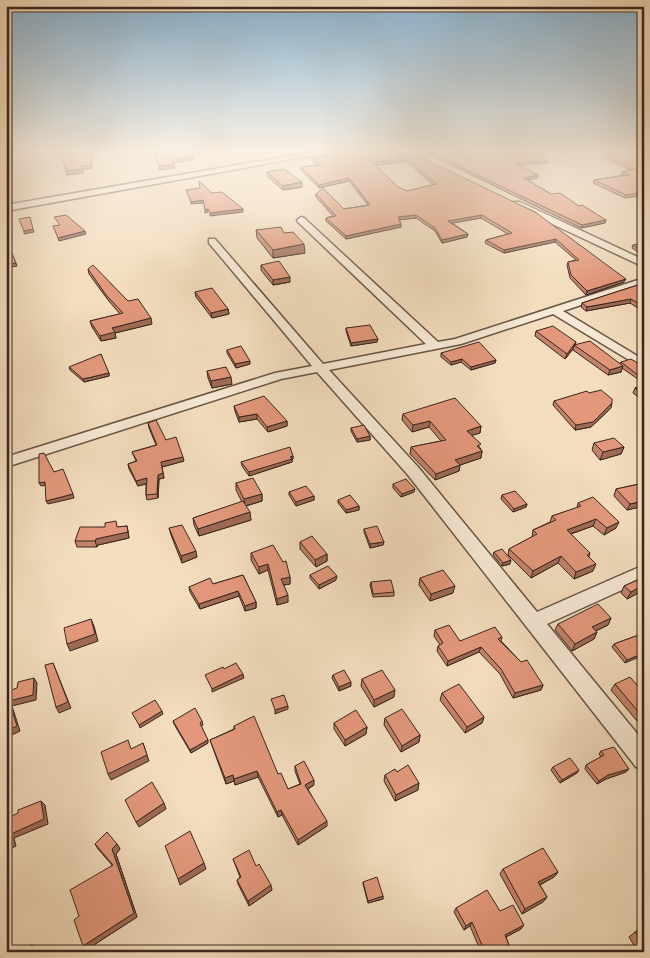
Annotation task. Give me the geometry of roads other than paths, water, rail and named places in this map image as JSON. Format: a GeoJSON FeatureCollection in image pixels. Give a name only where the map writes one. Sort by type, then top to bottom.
{"type":"FeatureCollection","features":[{"type":"Feature","properties":{"kind":"street"},"geometry":{"type":"LineString","coordinates":[[6,208],[77,196]]}},
{"type":"Feature","properties":{"kind":"street"},"geometry":{"type":"LineString","coordinates":[[510,201],[644,264]]}},
{"type":"Feature","properties":{"kind":"street"},"geometry":{"type":"LineString","coordinates":[[301,220],[435,346]]}},
{"type":"Feature","properties":{"kind":"street"},"geometry":{"type":"LineString","coordinates":[[212,242],[320,368],[413,471],[644,759]]}},
{"type":"Feature","properties":{"kind":"street"},"geometry":{"type":"LineString","coordinates":[[6,462],[279,376],[457,342],[644,281]]}},
{"type":"Feature","properties":{"kind":"street"},"geometry":{"type":"LineString","coordinates":[[555,311],[644,366]]}},
{"type":"Feature","properties":{"kind":"street"},"geometry":{"type":"LineString","coordinates":[[534,622],[644,572]]}}]}
